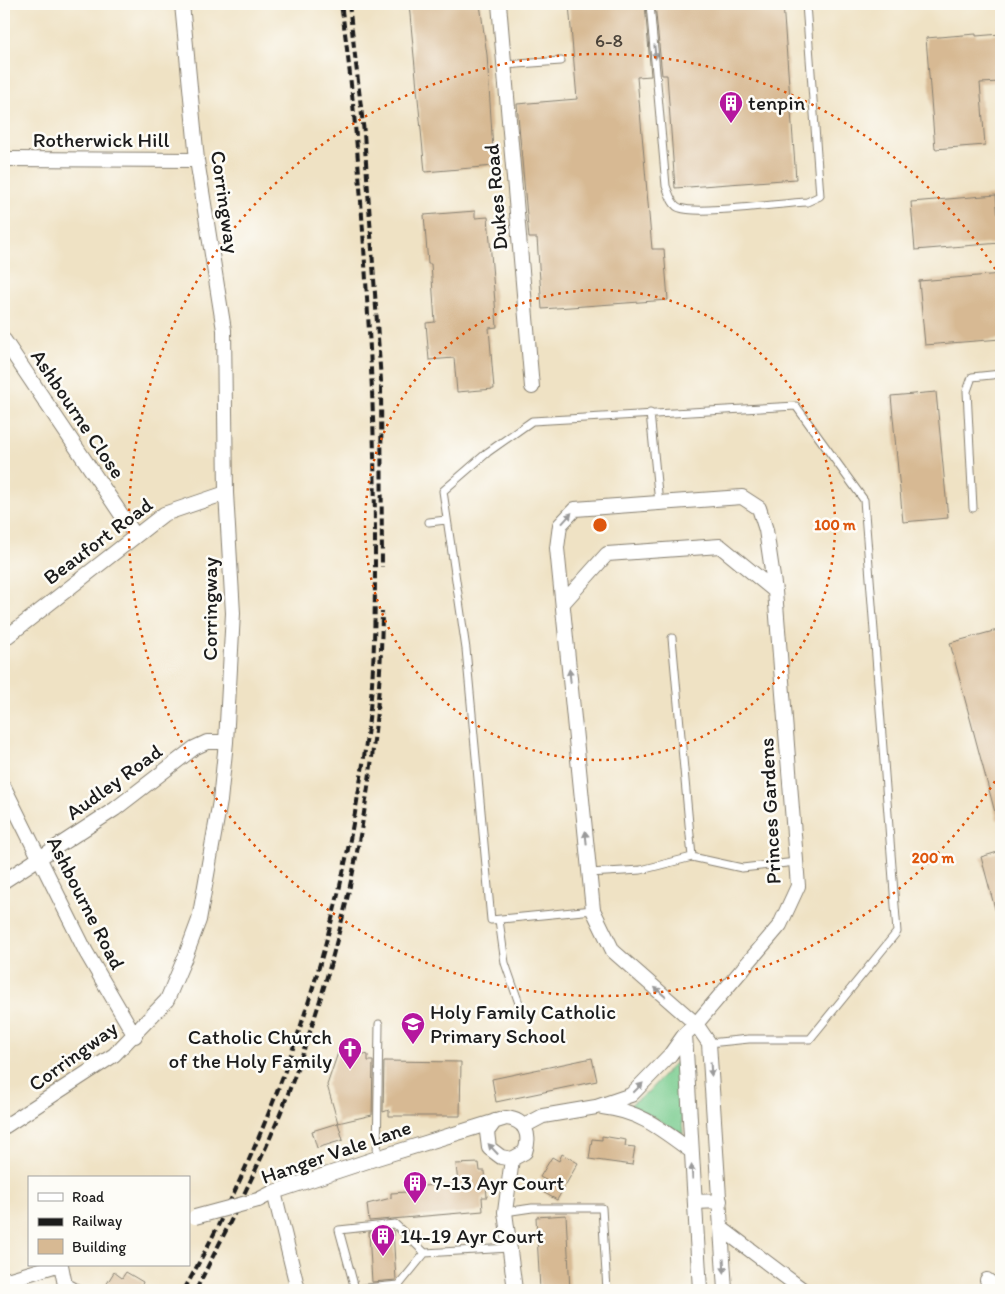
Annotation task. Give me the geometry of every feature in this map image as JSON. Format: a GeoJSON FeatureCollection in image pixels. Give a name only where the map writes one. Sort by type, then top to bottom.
{"type":"FeatureCollection","features":[{"type":"Feature","properties":{"kind":"street","name":"Corringway"},"geometry":{"type":"LineString","coordinates":[[4,1127],[114,1055],[135,1036],[167,1000],[198,920],[220,801],[226,742],[234,612],[226,492],[224,330],[197,160],[182,4]]}},
{"type":"Feature","properties":{"kind":"street","name":"Dukes Road"},"geometry":{"type":"LineString","coordinates":[[499,4],[532,387]]}},
{"type":"Feature","properties":{"kind":"street","name":"Rotherwick Hill"},"geometry":{"type":"LineString","coordinates":[[4,159],[197,160]]}},
{"type":"Feature","properties":{"kind":"street","name":"Ashbourne Close"},"geometry":{"type":"LineString","coordinates":[[4,340],[135,534]]}},
{"type":"Feature","properties":{"kind":"street","name":"Beaufort Road"},"geometry":{"type":"LineString","coordinates":[[4,639],[135,534],[164,514],[226,492]]}},
{"type":"Feature","properties":{"kind":"street","name":"Princes Gardens"},"geometry":{"type":"LineString","coordinates":[[596,1107],[631,1095],[670,1055],[685,1034],[696,1024],[780,925],[798,886],[775,591],[766,530],[759,508],[742,497],[575,509],[560,525],[557,548],[593,910],[613,951],[696,1024],[709,1043]]}},
{"type":"Feature","properties":{"kind":"street"},"geometry":{"type":"LineString","coordinates":[[563,603],[607,554],[720,546],[775,591]]}},
{"type":"Feature","properties":{"kind":"street","name":"Audley Road"},"geometry":{"type":"LineString","coordinates":[[4,881],[115,809],[194,748],[207,742],[226,742]]}},
{"type":"Feature","properties":{"kind":"street","name":"Ashbourne Road"},"geometry":{"type":"LineString","coordinates":[[4,787],[86,952],[135,1036]]}},
{"type":"Feature","properties":{"kind":"street"},"geometry":{"type":"LineString","coordinates":[[685,1034],[700,1290]]}},
{"type":"Feature","properties":{"kind":"street"},"geometry":{"type":"LineString","coordinates":[[709,1043],[725,1290]]}},
{"type":"Feature","properties":{"kind":"street"},"geometry":{"type":"LineString","coordinates":[[524,1126],[543,1116],[596,1107],[621,1109],[654,1123],[691,1151]]}},
{"type":"Feature","properties":{"kind":"street"},"geometry":{"type":"LineString","coordinates":[[510,1118],[517,1120],[524,1126],[528,1140],[525,1152],[512,1159],[501,1157],[489,1148],[487,1142],[491,1126],[510,1118]]}},
{"type":"Feature","properties":{"kind":"street","name":"Hanger Vale Lane"},"geometry":{"type":"LineString","coordinates":[[192,1218],[258,1200],[274,1192],[377,1158],[491,1126]]}},
{"type":"Feature","properties":{"kind":"street"},"geometry":{"type":"LineString","coordinates":[[512,1159],[506,1212],[515,1290]]}},
{"type":"Feature","properties":{"kind":"street"},"geometry":{"type":"LineString","coordinates":[[274,1192],[298,1290]]}},
{"type":"Feature","properties":{"kind":"street"},"geometry":{"type":"LineString","coordinates":[[695,1202],[720,1201]]}},
{"type":"Feature","properties":{"kind":"street"},"geometry":{"type":"LineString","coordinates":[[722,1228],[802,1290]]}},
{"type":"Feature","properties":{"kind":"street"},"geometry":{"type":"LineString","coordinates":[[4,1281],[56,1266]]}},
{"type":"Feature","properties":{"kind":"street"},"geometry":{"type":"LineString","coordinates":[[59,1266],[66,1285],[74,1290]]}},
{"type":"Feature","properties":{"kind":"street"},"geometry":{"type":"LineString","coordinates":[[986,1280],[1000,1290]]}},
{"type":"Feature","properties":{"kind":"lane"},"geometry":{"type":"LineString","coordinates":[[650,4],[666,186],[675,204],[680,208],[700,210],[807,202],[820,196],[806,4]]}},
{"type":"Feature","properties":{"kind":"lane"},"geometry":{"type":"LineString","coordinates":[[504,65],[561,61]]}},
{"type":"Feature","properties":{"kind":"lane"},"geometry":{"type":"LineString","coordinates":[[973,508],[967,392],[972,377],[1001,374]]}},
{"type":"Feature","properties":{"kind":"lane"},"geometry":{"type":"LineString","coordinates":[[593,910],[491,920],[466,649],[446,520],[444,491],[488,452],[532,421],[796,406],[864,500],[897,932],[810,1039],[749,1039],[709,1043]]}},
{"type":"Feature","properties":{"kind":"lane"},"geometry":{"type":"LineString","coordinates":[[650,413],[659,503]]}},
{"type":"Feature","properties":{"kind":"lane"},"geometry":{"type":"LineString","coordinates":[[429,522],[446,520]]}},
{"type":"Feature","properties":{"kind":"lane"},"geometry":{"type":"LineString","coordinates":[[672,638],[692,857]]}},
{"type":"Feature","properties":{"kind":"lane"},"geometry":{"type":"LineString","coordinates":[[589,873],[641,870],[692,857],[742,868],[796,862]]}},
{"type":"Feature","properties":{"kind":"lane"},"geometry":{"type":"LineString","coordinates":[[499,920],[505,963],[522,1012]]}},
{"type":"Feature","properties":{"kind":"lane"},"geometry":{"type":"LineString","coordinates":[[377,1158],[379,1024]]}},
{"type":"Feature","properties":{"kind":"lane"},"geometry":{"type":"LineString","coordinates":[[506,1212],[532,1208],[602,1208],[607,1290]]}},
{"type":"Feature","properties":{"kind":"lane"},"geometry":{"type":"LineString","coordinates":[[426,1253],[396,1224],[339,1230],[355,1289],[399,1285],[426,1253],[509,1248]]}},
{"type":"Feature","properties":{"kind":"green space"},"geometry":{"type":"Polygon","coordinates":[[[675,1063],[679,1065],[683,1134],[648,1114],[631,1108],[631,1104],[646,1094],[675,1063]]]}},
{"type":"Feature","properties":{"kind":"building"},"geometry":{"type":"Polygon","coordinates":[[[409,4],[480,4],[487,55],[494,166],[425,172],[409,4]]]}},
{"type":"Feature","properties":{"kind":"building"},"geometry":{"type":"Polygon","coordinates":[[[569,4],[645,4],[651,76],[637,77],[652,249],[664,249],[668,300],[542,309],[537,238],[529,238],[517,104],[577,99],[569,4]]]}},
{"type":"Feature","properties":{"kind":"building","name":"tenpin"},"geometry":{"type":"Polygon","coordinates":[[[655,4],[783,4],[796,179],[675,188],[667,75],[662,75],[655,4]]]}},
{"type":"Feature","properties":{"kind":"building"},"geometry":{"type":"Polygon","coordinates":[[[976,34],[976,36],[1001,34],[1001,82],[980,83],[985,145],[935,149],[926,38],[976,34]]]}},
{"type":"Feature","properties":{"kind":"building"},"geometry":{"type":"Polygon","coordinates":[[[996,195],[1000,243],[915,250],[911,202],[996,195]]]}},
{"type":"Feature","properties":{"kind":"building"},"geometry":{"type":"Polygon","coordinates":[[[475,211],[475,218],[488,217],[497,327],[489,328],[494,389],[457,392],[454,358],[429,360],[426,323],[435,322],[431,264],[428,264],[424,215],[475,211]]]}},
{"type":"Feature","properties":{"kind":"building"},"geometry":{"type":"Polygon","coordinates":[[[1001,274],[1001,339],[925,345],[919,281],[1001,274]]]}},
{"type":"Feature","properties":{"kind":"building"},"geometry":{"type":"Polygon","coordinates":[[[936,392],[948,518],[903,522],[891,396],[936,392]]]}},
{"type":"Feature","properties":{"kind":"building"},"geometry":{"type":"Polygon","coordinates":[[[1001,629],[1001,819],[997,820],[950,643],[1001,629]]]}},
{"type":"Feature","properties":{"kind":"building"},"geometry":{"type":"Polygon","coordinates":[[[1001,851],[1001,916],[997,916],[981,857],[1001,851]]]}},
{"type":"Feature","properties":{"kind":"building","name":"Catholic Church of the Holy Family"},"geometry":{"type":"Polygon","coordinates":[[[340,1047],[368,1055],[368,1061],[373,1061],[372,1115],[338,1123],[327,1085],[340,1047]]]}},
{"type":"Feature","properties":{"kind":"building"},"geometry":{"type":"Polygon","coordinates":[[[592,1058],[597,1081],[496,1102],[492,1079],[592,1058]]]}},
{"type":"Feature","properties":{"kind":"building"},"geometry":{"type":"Polygon","coordinates":[[[384,1061],[461,1062],[460,1116],[389,1116],[389,1110],[383,1112],[384,1061]]]}},
{"type":"Feature","properties":{"kind":"building"},"geometry":{"type":"Polygon","coordinates":[[[338,1123],[343,1140],[317,1148],[312,1131],[338,1123]]]}},
{"type":"Feature","properties":{"kind":"building"},"geometry":{"type":"Polygon","coordinates":[[[602,1136],[626,1140],[625,1146],[635,1147],[632,1165],[589,1159],[592,1139],[602,1140],[602,1136]]]}},
{"type":"Feature","properties":{"kind":"building"},"geometry":{"type":"Polygon","coordinates":[[[562,1154],[578,1163],[557,1200],[541,1191],[547,1181],[540,1177],[552,1157],[559,1161],[562,1154]]]}},
{"type":"Feature","properties":{"kind":"building"},"geometry":{"type":"Polygon","coordinates":[[[479,1163],[480,1171],[485,1171],[487,1197],[482,1197],[483,1211],[369,1221],[367,1204],[391,1198],[391,1193],[422,1191],[422,1186],[458,1184],[456,1164],[479,1163]]]}},
{"type":"Feature","properties":{"kind":"building"},"geometry":{"type":"Polygon","coordinates":[[[566,1215],[570,1290],[540,1290],[536,1217],[566,1215]]]}},
{"type":"Feature","properties":{"kind":"building","name":"14-19 Ayr Court"},"geometry":{"type":"Polygon","coordinates":[[[393,1230],[396,1280],[372,1282],[369,1232],[393,1230]]]}},
{"type":"Feature","properties":{"kind":"building"},"geometry":{"type":"Polygon","coordinates":[[[114,1272],[122,1278],[126,1272],[143,1282],[140,1290],[103,1290],[114,1272]]]}},
{"type":"Feature","properties":{"kind":"railway"},"geometry":{"type":"LineString","coordinates":[[184,1290],[219,1223],[251,1155],[280,1085],[305,1014],[326,942],[344,869],[369,719],[375,611],[375,489],[370,344],[358,159],[351,81],[341,4]]}},
{"type":"Feature","properties":{"kind":"railway"},"geometry":{"type":"LineString","coordinates":[[349,4],[364,133],[381,381],[382,567]]}},
{"type":"Feature","properties":{"kind":"railway"},"geometry":{"type":"LineString","coordinates":[[196,1290],[266,1148],[307,1041],[326,981],[342,921],[366,798],[380,674],[382,612]]}},
{"type":"Feature","properties":{"kind":"place","name":"tenpin"},"geometry":{"type":"Point","coordinates":[731,124]}},
{"type":"Feature","properties":{"kind":"place","name":"Holy Family Catholic Primary School"},"geometry":{"type":"Point","coordinates":[413,1045]}},
{"type":"Feature","properties":{"kind":"place","name":"Catholic Church of the Holy Family"},"geometry":{"type":"Point","coordinates":[350,1070]}},
{"type":"Feature","properties":{"kind":"place","name":"7-13 Ayr Court"},"geometry":{"type":"Point","coordinates":[415,1204]}},
{"type":"Feature","properties":{"kind":"place","name":"14-19 Ayr Court"},"geometry":{"type":"Point","coordinates":[383,1257]}}]}
